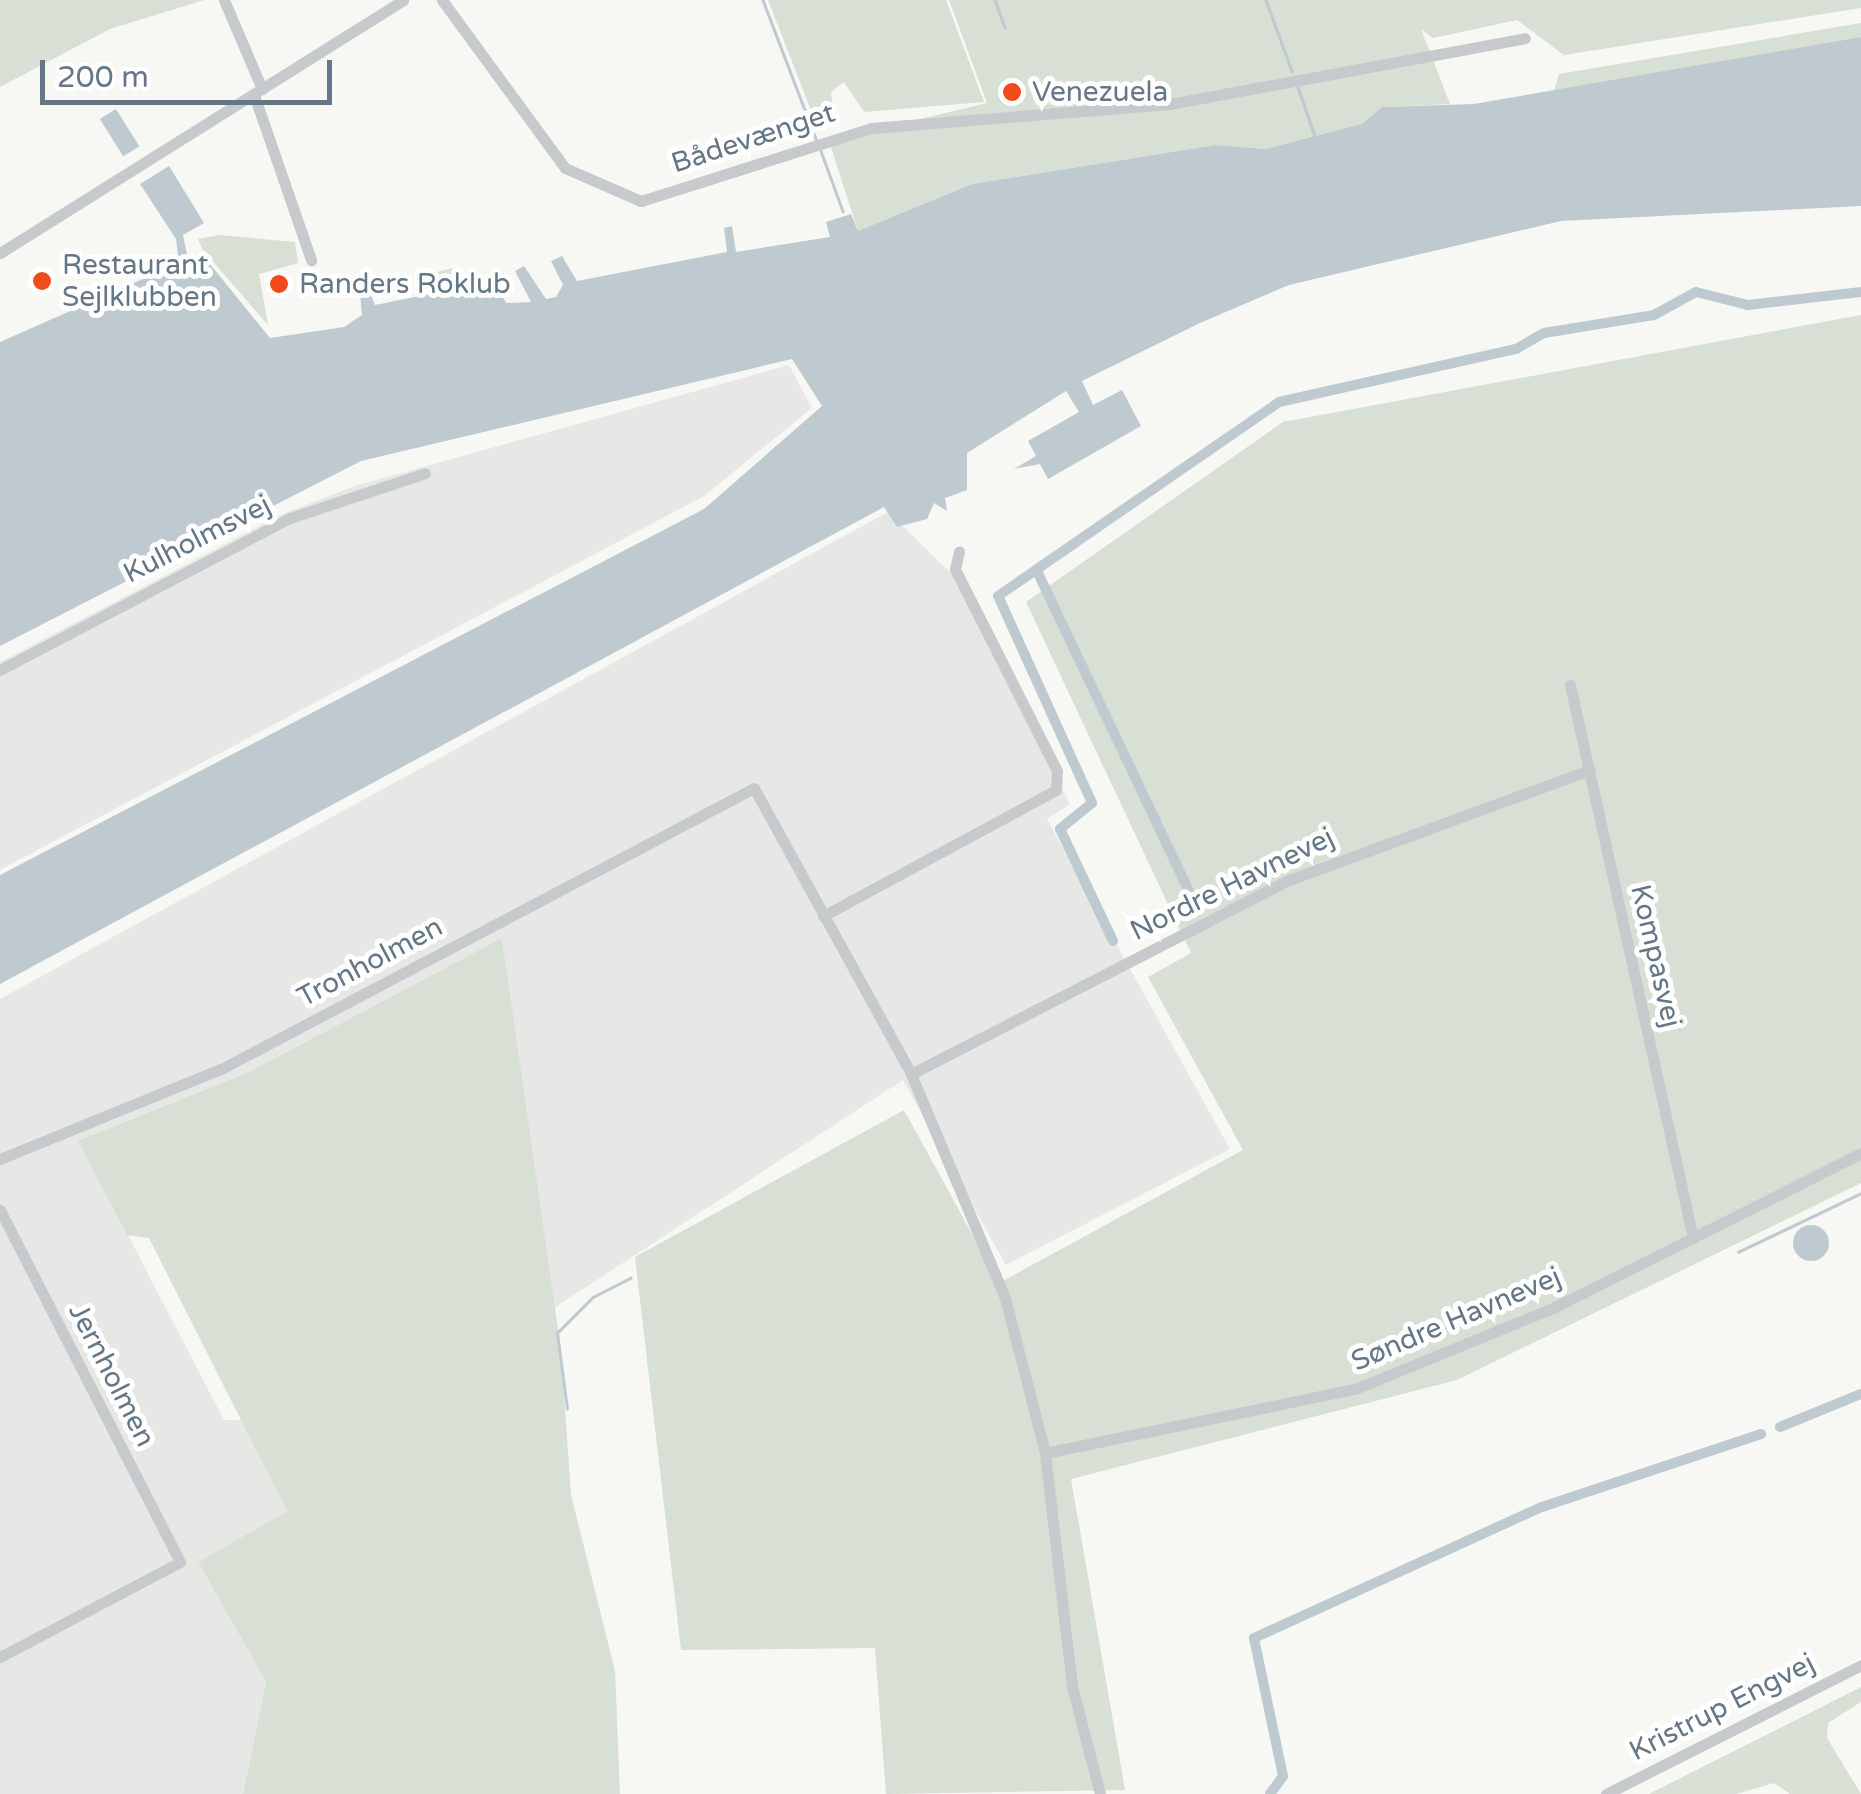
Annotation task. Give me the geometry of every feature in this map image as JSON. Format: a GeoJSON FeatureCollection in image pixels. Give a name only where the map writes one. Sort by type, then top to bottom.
{"type":"FeatureCollection","features":[{"type":"Feature","properties":{"kind":"street"},"geometry":{"type":"LineString","coordinates":[[224,0],[258,92],[311,260]]}},
{"type":"Feature","properties":{"kind":"street"},"geometry":{"type":"LineString","coordinates":[[0,253],[403,0]]}},
{"type":"Feature","properties":{"kind":"street","name":"Bådevænget"},"geometry":{"type":"LineString","coordinates":[[442,0],[565,168],[631,200],[827,136],[1170,104],[1526,38]]}},
{"type":"Feature","properties":{"kind":"street","name":"Kulholmsvej"},"geometry":{"type":"LineString","coordinates":[[0,670],[290,518],[425,473]]}},
{"type":"Feature","properties":{"kind":"street"},"geometry":{"type":"LineString","coordinates":[[960,551],[955,569],[1057,770],[1056,790],[823,916],[910,1074],[1006,1298],[1044,1453],[1072,1686],[1100,1794]]}},
{"type":"Feature","properties":{"kind":"street","name":"Kompasvej"},"geometry":{"type":"LineString","coordinates":[[1570,685],[1693,1238]]}},
{"type":"Feature","properties":{"kind":"street","name":"Nordre Havnevej"},"geometry":{"type":"LineString","coordinates":[[910,1074],[1289,880],[1590,770]]}},
{"type":"Feature","properties":{"kind":"street","name":"Tronholmen"},"geometry":{"type":"LineString","coordinates":[[0,1159],[222,1068],[754,788],[823,916]]}},
{"type":"Feature","properties":{"kind":"street","name":"Søndre Havnevej"},"geometry":{"type":"LineString","coordinates":[[1044,1453],[1355,1388],[1555,1307],[1861,1153]]}},
{"type":"Feature","properties":{"kind":"street","name":"Jernholmen"},"geometry":{"type":"LineString","coordinates":[[0,1210],[180,1562],[0,1657]]}},
{"type":"Feature","properties":{"kind":"street","name":"Kristrup Engvej"},"geometry":{"type":"LineString","coordinates":[[1606,1794],[1861,1665]]}},
{"type":"Feature","properties":{"kind":"shaded area"},"geometry":{"type":"Polygon","coordinates":[[[0,0],[204,0],[110,29],[0,87],[0,0]]]}},
{"type":"Feature","properties":{"kind":"shaded area"},"geometry":{"type":"Polygon","coordinates":[[[768,0],[946,0],[984,102],[864,112],[844,82],[831,92],[834,117],[816,123],[768,0]]]}},
{"type":"Feature","properties":{"kind":"shaded area"},"geometry":{"type":"Polygon","coordinates":[[[949,0],[1861,0],[1861,8],[1564,55],[1517,20],[1433,38],[1421,29],[1450,104],[1382,107],[1363,124],[1265,149],[1215,145],[972,184],[858,231],[829,141],[987,103],[949,0]]]}},
{"type":"Feature","properties":{"kind":"shaded area"},"geometry":{"type":"Polygon","coordinates":[[[1861,23],[1861,37],[1554,91],[1559,74],[1861,23]]]}},
{"type":"Feature","properties":{"kind":"shaded area"},"geometry":{"type":"Polygon","coordinates":[[[1861,37],[1861,206],[1561,221],[1289,285],[1082,381],[1093,405],[1122,390],[1141,426],[1048,479],[1040,464],[1014,469],[1036,456],[1028,441],[1079,412],[1066,391],[967,453],[967,490],[945,498],[947,511],[934,503],[927,519],[897,527],[884,507],[0,984],[0,875],[704,509],[822,406],[792,359],[361,461],[0,646],[0,342],[179,263],[176,239],[140,184],[169,166],[204,223],[183,235],[188,259],[201,253],[270,338],[344,327],[362,315],[360,294],[370,292],[375,305],[495,281],[506,303],[531,302],[515,271],[524,266],[546,299],[556,297],[563,285],[551,261],[562,256],[577,281],[727,252],[724,228],[732,226],[736,252],[830,237],[826,222],[851,214],[858,231],[972,184],[1215,145],[1265,149],[1362,124],[1382,107],[1474,104],[1861,37]]]}},
{"type":"Feature","properties":{"kind":"shaded area"},"geometry":{"type":"Polygon","coordinates":[[[116,109],[139,146],[123,156],[100,119],[116,109]]]}},
{"type":"Feature","properties":{"kind":"shaded area"},"geometry":{"type":"Polygon","coordinates":[[[220,235],[295,242],[298,263],[259,274],[268,325],[203,250],[198,239],[220,235]]]}},
{"type":"Feature","properties":{"kind":"shaded area"},"geometry":{"type":"Polygon","coordinates":[[[457,267],[465,283],[422,292],[417,277],[457,267]]]}},
{"type":"Feature","properties":{"kind":"shaded area"},"geometry":{"type":"Polygon","coordinates":[[[1861,315],[1861,1183],[1457,1380],[1071,1479],[1125,1790],[886,1794],[875,1648],[681,1650],[635,1257],[904,1110],[999,1283],[1243,1150],[1148,977],[1191,953],[1026,602],[1283,422],[1861,315]]]}},
{"type":"Feature","properties":{"kind":"shaded area"},"geometry":{"type":"Polygon","coordinates":[[[789,365],[812,408],[704,496],[0,870],[0,662],[282,514],[358,485],[789,365]]]}},
{"type":"Feature","properties":{"kind":"shaded area"},"geometry":{"type":"Polygon","coordinates":[[[888,512],[954,576],[1070,804],[1047,819],[1230,1149],[1006,1265],[903,1080],[554,1308],[502,938],[249,1072],[79,1141],[224,1420],[243,1420],[287,1511],[198,1562],[266,1682],[243,1794],[0,1794],[0,999],[888,512]]]}},
{"type":"Feature","properties":{"kind":"shaded area"},"geometry":{"type":"Polygon","coordinates":[[[502,938],[561,1350],[571,1495],[615,1671],[620,1794],[243,1794],[266,1682],[198,1562],[287,1511],[149,1238],[127,1235],[78,1141],[249,1072],[502,938]]]}},
{"type":"Feature","properties":{"kind":"shaded area"},"geometry":{"type":"Polygon","coordinates":[[[1811,1225],[1824,1230],[1829,1243],[1824,1256],[1811,1261],[1798,1256],[1793,1243],[1798,1230],[1811,1225]]]}},
{"type":"Feature","properties":{"kind":"shaded area"},"geometry":{"type":"Polygon","coordinates":[[[1861,1687],[1861,1702],[1828,1723],[1827,1738],[1861,1794],[1790,1794],[1774,1783],[1736,1794],[1649,1794],[1861,1687]]]}},
{"type":"Feature","properties":{"kind":"waterway"},"geometry":{"type":"LineString","coordinates":[[763,0],[816,139]]}},
{"type":"Feature","properties":{"kind":"waterway"},"geometry":{"type":"LineString","coordinates":[[995,0],[1005,27]]}},
{"type":"Feature","properties":{"kind":"waterway"},"geometry":{"type":"LineString","coordinates":[[1266,0],[1292,71]]}},
{"type":"Feature","properties":{"kind":"waterway"},"geometry":{"type":"LineString","coordinates":[[1298,87],[1315,136]]}},
{"type":"Feature","properties":{"kind":"waterway"},"geometry":{"type":"LineString","coordinates":[[821,151],[843,211]]}},
{"type":"Feature","properties":{"kind":"waterway"},"geometry":{"type":"LineString","coordinates":[[1113,941],[1060,829],[1092,803],[998,596],[1279,402],[1516,349],[1544,333],[1654,315],[1696,292],[1748,305],[1861,292]]}},
{"type":"Feature","properties":{"kind":"waterway"},"geometry":{"type":"LineString","coordinates":[[1037,571],[1193,899]]}},
{"type":"Feature","properties":{"kind":"waterway"},"geometry":{"type":"LineString","coordinates":[[1738,1252],[1861,1193]]}},
{"type":"Feature","properties":{"kind":"waterway"},"geometry":{"type":"LineString","coordinates":[[567,1409],[557,1333],[593,1297],[630,1278]]}},
{"type":"Feature","properties":{"kind":"waterway"},"geometry":{"type":"LineString","coordinates":[[1780,1427],[1861,1394]]}},
{"type":"Feature","properties":{"kind":"waterway"},"geometry":{"type":"LineString","coordinates":[[1270,1794],[1283,1776],[1254,1638],[1542,1507],[1761,1434]]}},
{"type":"Feature","properties":{"kind":"place","name":"Venezuela"},"geometry":{"type":"Point","coordinates":[1012,92]}},
{"type":"Feature","properties":{"kind":"place","name":"Restaurant Sejlklubben"},"geometry":{"type":"Point","coordinates":[42,281]}},
{"type":"Feature","properties":{"kind":"place","name":"Randers Roklub"},"geometry":{"type":"Point","coordinates":[279,284]}}]}
